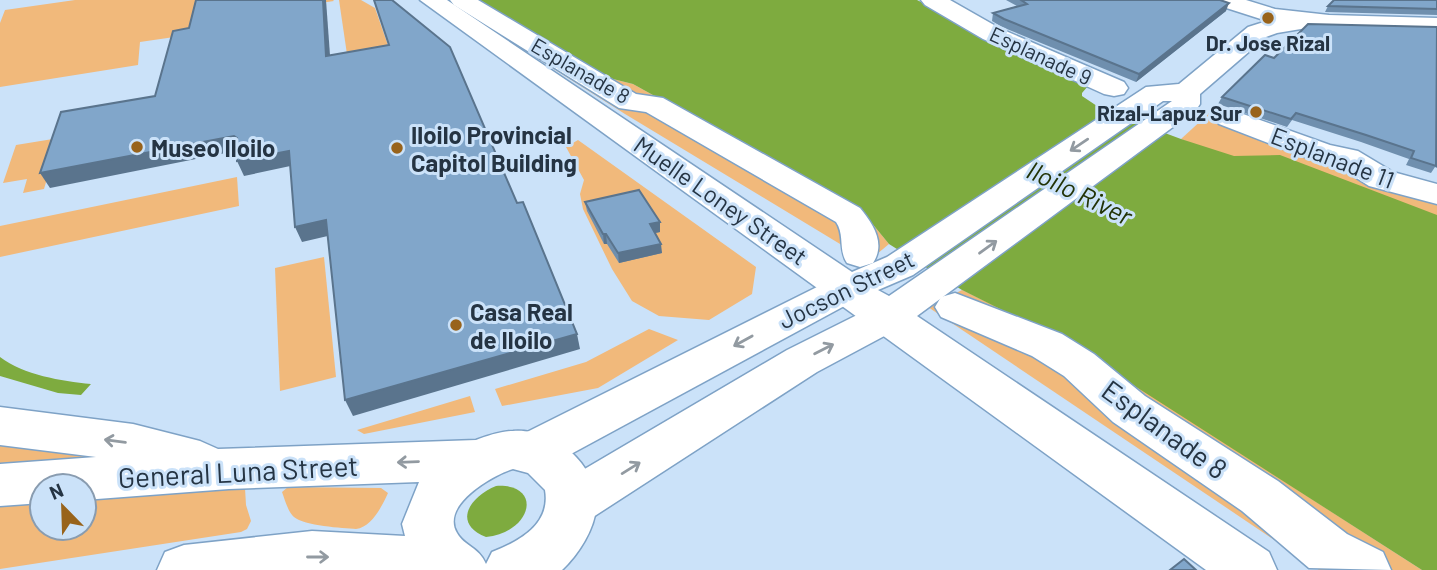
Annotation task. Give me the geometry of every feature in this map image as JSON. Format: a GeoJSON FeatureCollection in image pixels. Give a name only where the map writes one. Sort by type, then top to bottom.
{"type":"FeatureCollection","features":[{"type":"Feature","properties":{"kind":"main road","name":"Muelle Loney Street"},"geometry":{"type":"LineString","coordinates":[[432,0],[853,271],[889,316],[1250,570]]}},
{"type":"Feature","properties":{"kind":"main road","name":"Esplanade 8"},"geometry":{"type":"LineString","coordinates":[[462,0],[629,102],[653,104],[848,215],[859,230],[853,271]]}},
{"type":"Feature","properties":{"kind":"main road","name":"Esplanade 9"},"geometry":{"type":"LineString","coordinates":[[933,0],[992,34],[1114,88]]}},
{"type":"Feature","properties":{"kind":"main road"},"geometry":{"type":"LineString","coordinates":[[1234,4],[1276,16],[1309,20],[1437,25]]}},
{"type":"Feature","properties":{"kind":"main road"},"geometry":{"type":"LineString","coordinates":[[1234,4],[1250,37]]}},
{"type":"Feature","properties":{"kind":"main road","name":"Jocson Street"},"geometry":{"type":"LineString","coordinates":[[570,511],[802,360],[889,316],[1250,37],[1270,27],[1309,20]]}},
{"type":"Feature","properties":{"kind":"main road","name":"Esplanade 11"},"geometry":{"type":"LineString","coordinates":[[1229,118],[1321,152],[1348,158],[1381,179],[1437,194]]}},
{"type":"Feature","properties":{"kind":"main road","name":"Jocson Street"},"geometry":{"type":"LineString","coordinates":[[530,453],[853,271],[929,286]]}},
{"type":"Feature","properties":{"kind":"main road","name":"Esplanade 8"},"geometry":{"type":"LineString","coordinates":[[929,286],[1047,345],[1079,365],[1129,409],[1260,496],[1328,551],[1364,570]]}},
{"type":"Feature","properties":{"kind":"main road"},"geometry":{"type":"LineString","coordinates":[[0,426],[133,443],[229,469]]}},
{"type":"Feature","properties":{"kind":"main road"},"geometry":{"type":"LineString","coordinates":[[454,567],[435,551],[429,535],[429,518],[434,500],[444,484],[459,470],[476,460],[513,451],[548,459],[561,471],[569,485],[570,511],[560,570]]}},
{"type":"Feature","properties":{"kind":"main road","name":"General Luna Street"},"geometry":{"type":"LineString","coordinates":[[0,485],[229,469],[476,460]]}},
{"type":"Feature","properties":{"kind":"main road"},"geometry":{"type":"LineString","coordinates":[[510,570],[540,556],[557,539],[570,511]]}},
{"type":"Feature","properties":{"kind":"main road"},"geometry":{"type":"LineString","coordinates":[[206,568],[312,556],[454,567]]}},
{"type":"Feature","properties":{"kind":"shaded area"},"geometry":{"type":"Polygon","coordinates":[[[75,0],[334,1],[192,22],[188,35],[140,42],[138,65],[0,87],[0,23],[5,10],[75,0]]]}},
{"type":"Feature","properties":{"kind":"shaded area"},"geometry":{"type":"Polygon","coordinates":[[[339,0],[361,0],[375,8],[391,54],[348,61],[339,0]]]}},
{"type":"Feature","properties":{"kind":"shaded area"},"geometry":{"type":"Polygon","coordinates":[[[445,0],[486,0],[597,75],[633,84],[861,210],[889,244],[877,254],[845,247],[625,114],[445,0]]]}},
{"type":"Feature","properties":{"kind":"shaded area"},"geometry":{"type":"Polygon","coordinates":[[[1217,106],[1437,187],[1437,256],[1181,139],[1217,106]]]}},
{"type":"Feature","properties":{"kind":"shaded area"},"geometry":{"type":"Polygon","coordinates":[[[59,138],[44,189],[23,193],[27,179],[3,183],[16,145],[59,138]]]}},
{"type":"Feature","properties":{"kind":"shaded area"},"geometry":{"type":"Polygon","coordinates":[[[578,140],[756,267],[752,294],[709,320],[659,316],[632,301],[612,269],[583,209],[580,194],[584,180],[566,147],[578,140]]]}},
{"type":"Feature","properties":{"kind":"shaded area"},"geometry":{"type":"Polygon","coordinates":[[[237,177],[239,206],[0,257],[0,226],[237,177]]]}},
{"type":"Feature","properties":{"kind":"shaded area"},"geometry":{"type":"Polygon","coordinates":[[[324,257],[336,377],[280,391],[275,268],[324,257]]]}},
{"type":"Feature","properties":{"kind":"shaded area"},"geometry":{"type":"Polygon","coordinates":[[[962,290],[1066,341],[1422,570],[1319,570],[928,307],[962,290]]]}},
{"type":"Feature","properties":{"kind":"shaded area"},"geometry":{"type":"Polygon","coordinates":[[[649,329],[678,340],[598,388],[502,406],[495,389],[586,362],[649,329]]]}},
{"type":"Feature","properties":{"kind":"shaded area"},"geometry":{"type":"Polygon","coordinates":[[[470,396],[475,412],[364,434],[357,430],[470,396]]]}},
{"type":"Feature","properties":{"kind":"shaded area"},"geometry":{"type":"Polygon","coordinates":[[[0,443],[109,457],[0,466],[0,443]]]}},
{"type":"Feature","properties":{"kind":"shaded area"},"geometry":{"type":"Polygon","coordinates":[[[288,487],[381,488],[388,493],[372,520],[356,529],[315,524],[294,517],[282,492],[288,487]]]}},
{"type":"Feature","properties":{"kind":"shaded area"},"geometry":{"type":"Polygon","coordinates":[[[245,488],[251,521],[247,529],[241,532],[0,569],[0,503],[28,500],[28,542],[98,542],[98,495],[245,488]]]}},
{"type":"Feature","properties":{"kind":"water","name":"Iloilo River"},"geometry":{"type":"Polygon","coordinates":[[[472,0],[917,0],[1088,86],[1082,96],[1103,110],[1234,156],[1280,155],[1437,215],[1437,570],[1422,570],[1066,342],[962,290],[889,244],[861,210],[633,84],[597,75],[472,0]]]}},
{"type":"Feature","properties":{"kind":"water"},"geometry":{"type":"Polygon","coordinates":[[[0,357],[31,373],[91,384],[81,395],[58,393],[0,376],[0,357]]]}},
{"type":"Feature","properties":{"kind":"water"},"geometry":{"type":"Polygon","coordinates":[[[496,486],[511,487],[521,492],[526,500],[526,508],[522,518],[514,526],[502,533],[486,537],[469,525],[468,510],[479,496],[496,486]]]}},
{"type":"Feature","properties":{"kind":"building"},"geometry":{"type":"Polygon","coordinates":[[[196,0],[323,0],[326,56],[389,45],[374,0],[392,0],[450,47],[517,203],[523,202],[577,334],[345,400],[326,220],[295,227],[289,151],[237,161],[237,138],[234,136],[40,173],[61,112],[155,96],[173,31],[189,28],[196,0]]]}},
{"type":"Feature","properties":{"kind":"building"},"geometry":{"type":"Polygon","coordinates":[[[1021,0],[1220,0],[1229,3],[1139,74],[993,13],[1027,4],[1021,0]]]}},
{"type":"Feature","properties":{"kind":"building"},"geometry":{"type":"Polygon","coordinates":[[[1334,0],[1437,0],[1437,9],[1328,6],[1334,0]]]}},
{"type":"Feature","properties":{"kind":"building"},"geometry":{"type":"Polygon","coordinates":[[[1308,24],[1437,27],[1436,166],[1411,158],[1414,151],[1366,135],[1296,113],[1291,119],[1222,97],[1265,55],[1274,58],[1308,24]]]}},
{"type":"Feature","properties":{"kind":"building"},"geometry":{"type":"Polygon","coordinates":[[[639,190],[660,222],[650,224],[661,244],[618,253],[606,234],[603,234],[585,202],[639,190]]]}},
{"type":"Feature","properties":{"kind":"building"},"geometry":{"type":"Polygon","coordinates":[[[1184,559],[1196,570],[1170,570],[1184,559]]]}},
{"type":"Feature","properties":{"kind":"place","name":"Dr. Jose Rizal"},"geometry":{"type":"Point","coordinates":[1268,18]}},
{"type":"Feature","properties":{"kind":"place","name":"Rizal-Lapuz Sur"},"geometry":{"type":"Point","coordinates":[1256,112]}},
{"type":"Feature","properties":{"kind":"place","name":"Museo Iloilo"},"geometry":{"type":"Point","coordinates":[137,147]}},
{"type":"Feature","properties":{"kind":"place","name":"Iloilo Provincial Capitol Building"},"geometry":{"type":"Point","coordinates":[397,148]}},
{"type":"Feature","properties":{"kind":"place","name":"Casa Real de Iloilo"},"geometry":{"type":"Point","coordinates":[456,325]}}]}
